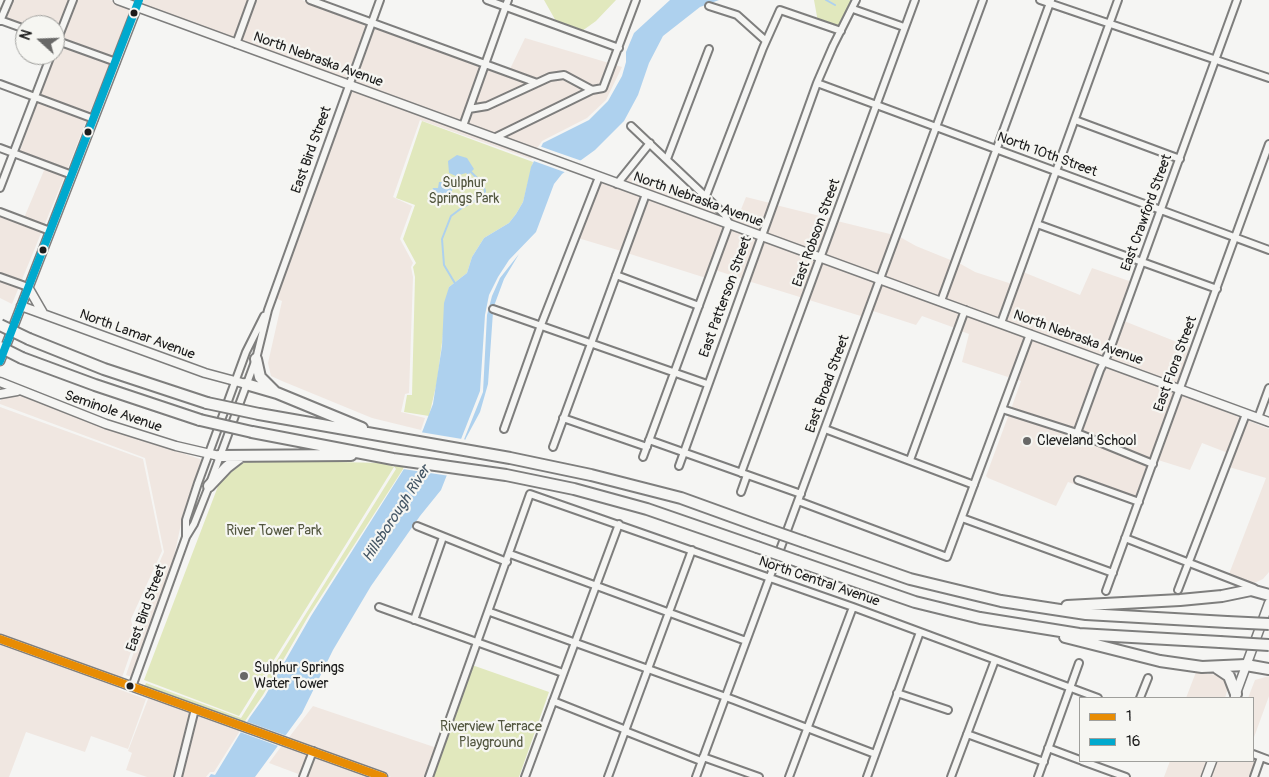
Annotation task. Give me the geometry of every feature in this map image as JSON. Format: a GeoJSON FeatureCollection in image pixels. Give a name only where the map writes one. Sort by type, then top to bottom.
{"type":"FeatureCollection","features":[{"type":"Feature","properties":{"kind":"highway"},"geometry":{"type":"LineString","coordinates":[[0,325],[29,339],[104,369],[207,403],[400,440],[477,452],[590,475],[681,498],[928,584],[1039,608],[1086,614],[1269,624]]}},
{"type":"Feature","properties":{"kind":"highway"},"geometry":{"type":"LineString","coordinates":[[0,347],[22,358],[94,385],[200,420],[370,455],[516,477],[610,498],[700,526],[915,602],[980,618],[1042,629],[1116,636],[1269,644]]}},
{"type":"Feature","properties":{"kind":"highway"},"geometry":{"type":"LineString","coordinates":[[256,358],[262,380],[277,393]]}},
{"type":"Feature","properties":{"kind":"highway"},"geometry":{"type":"LineString","coordinates":[[246,384],[277,393],[381,436]]}},
{"type":"Feature","properties":{"kind":"highway"},"geometry":{"type":"LineString","coordinates":[[220,456],[370,455]]}},
{"type":"Feature","properties":{"kind":"highway"},"geometry":{"type":"LineString","coordinates":[[209,486],[226,467],[240,457]]}},
{"type":"Feature","properties":{"kind":"highway"},"geometry":{"type":"LineString","coordinates":[[1039,608],[1180,600],[1222,596],[1251,590],[1269,594]]}},
{"type":"Feature","properties":{"kind":"highway"},"geometry":{"type":"LineString","coordinates":[[1042,629],[1139,657],[1216,667],[1246,666],[1269,669]]}},
{"type":"Feature","properties":{"kind":"highway"},"geometry":{"type":"LineString","coordinates":[[1216,667],[1228,676],[1235,696]]}},
{"type":"Feature","properties":{"kind":"main road","name":"North Nebraska Avenue"},"geometry":{"type":"LineString","coordinates":[[118,0],[138,3],[236,44],[350,84],[617,184],[1269,422]]}},
{"type":"Feature","properties":{"kind":"main road"},"geometry":{"type":"LineString","coordinates":[[0,361],[138,3]]}},
{"type":"Feature","properties":{"kind":"main road"},"geometry":{"type":"LineString","coordinates":[[28,287],[43,313]]}},
{"type":"Feature","properties":{"kind":"main road","name":"North Lamar Avenue"},"geometry":{"type":"LineString","coordinates":[[21,306],[205,373],[246,384]]}},
{"type":"Feature","properties":{"kind":"main road","name":"Seminole Avenue"},"geometry":{"type":"LineString","coordinates":[[0,382],[106,424],[208,455],[220,456]]}},
{"type":"Feature","properties":{"kind":"main road"},"geometry":{"type":"LineString","coordinates":[[0,394],[4,391],[20,390]]}},
{"type":"Feature","properties":{"kind":"main road"},"geometry":{"type":"LineString","coordinates":[[1235,696],[1269,603]]}},
{"type":"Feature","properties":{"kind":"main road"},"geometry":{"type":"LineString","coordinates":[[0,639],[379,776]]}},
{"type":"Feature","properties":{"kind":"main road"},"geometry":{"type":"LineString","coordinates":[[1206,777],[1212,762]]}},
{"type":"Feature","properties":{"kind":"street"},"geometry":{"type":"LineString","coordinates":[[8,0],[0,20],[15,25]]}},
{"type":"Feature","properties":{"kind":"street"},"geometry":{"type":"LineString","coordinates":[[65,20],[73,0]]}},
{"type":"Feature","properties":{"kind":"street"},"geometry":{"type":"LineString","coordinates":[[236,44],[252,0]]}},
{"type":"Feature","properties":{"kind":"street"},"geometry":{"type":"LineString","coordinates":[[310,0],[537,83]]}},
{"type":"Feature","properties":{"kind":"street","name":"East Bird Street"},"geometry":{"type":"LineString","coordinates":[[132,687],[186,537],[194,524],[209,486],[256,358],[268,310],[380,0]]}},
{"type":"Feature","properties":{"kind":"street"},"geometry":{"type":"LineString","coordinates":[[487,0],[507,3],[619,48]]}},
{"type":"Feature","properties":{"kind":"street"},"geometry":{"type":"LineString","coordinates":[[494,138],[592,90],[603,88],[636,0]]}},
{"type":"Feature","properties":{"kind":"street","name":"East Patterson Street"},"geometry":{"type":"LineString","coordinates":[[679,466],[817,83],[856,0]]}},
{"type":"Feature","properties":{"kind":"street","name":"East Robson Street"},"geometry":{"type":"LineString","coordinates":[[741,492],[744,474],[915,0]]}},
{"type":"Feature","properties":{"kind":"street","name":"East Broad Street"},"geometry":{"type":"LineString","coordinates":[[696,777],[983,0]]}},
{"type":"Feature","properties":{"kind":"street"},"geometry":{"type":"LineString","coordinates":[[1040,0],[1269,78]]}},
{"type":"Feature","properties":{"kind":"street"},"geometry":{"type":"LineString","coordinates":[[1000,323],[1076,120],[1118,0]]}},
{"type":"Feature","properties":{"kind":"street","name":"East Crawford Street"},"geometry":{"type":"LineString","coordinates":[[1076,433],[1142,261],[1238,0]]}},
{"type":"Feature","properties":{"kind":"street"},"geometry":{"type":"LineString","coordinates":[[941,302],[1050,2]]}},
{"type":"Feature","properties":{"kind":"street"},"geometry":{"type":"LineString","coordinates":[[463,126],[507,3]]}},
{"type":"Feature","properties":{"kind":"street"},"geometry":{"type":"LineString","coordinates":[[709,6],[737,15],[766,41]]}},
{"type":"Feature","properties":{"kind":"street"},"geometry":{"type":"LineString","coordinates":[[852,9],[904,27]]}},
{"type":"Feature","properties":{"kind":"street"},"geometry":{"type":"LineString","coordinates":[[706,196],[766,41],[780,10],[841,31]]}},
{"type":"Feature","properties":{"kind":"street"},"geometry":{"type":"LineString","coordinates":[[65,45],[116,62]]}},
{"type":"Feature","properties":{"kind":"street"},"geometry":{"type":"LineString","coordinates":[[667,159],[710,49]]}},
{"type":"Feature","properties":{"kind":"street"},"geometry":{"type":"LineString","coordinates":[[0,188],[47,65]]}},
{"type":"Feature","properties":{"kind":"street"},"geometry":{"type":"LineString","coordinates":[[469,109],[487,106],[537,83],[564,75],[592,90]]}},
{"type":"Feature","properties":{"kind":"street","name":"North 10th Street"},"geometry":{"type":"LineString","coordinates":[[817,83],[1269,250]]}},
{"type":"Feature","properties":{"kind":"street"},"geometry":{"type":"LineString","coordinates":[[0,84],[94,119]]}},
{"type":"Feature","properties":{"kind":"street"},"geometry":{"type":"LineString","coordinates":[[1076,120],[1180,159]]}},
{"type":"Feature","properties":{"kind":"street"},"geometry":{"type":"LineString","coordinates":[[630,126],[726,215],[729,224],[643,457]]}},
{"type":"Feature","properties":{"kind":"street"},"geometry":{"type":"LineString","coordinates":[[617,184],[650,144]]}},
{"type":"Feature","properties":{"kind":"street","name":"East Flora Street"},"geometry":{"type":"LineString","coordinates":[[1106,591],[1269,144]]}},
{"type":"Feature","properties":{"kind":"street"},"geometry":{"type":"LineString","coordinates":[[0,148],[72,175]]}},
{"type":"Feature","properties":{"kind":"street"},"geometry":{"type":"LineString","coordinates":[[504,429],[541,325],[599,177]]}},
{"type":"Feature","properties":{"kind":"street"},"geometry":{"type":"LineString","coordinates":[[552,447],[646,194]]}},
{"type":"Feature","properties":{"kind":"street"},"geometry":{"type":"LineString","coordinates":[[0,212],[50,231]]}},
{"type":"Feature","properties":{"kind":"street"},"geometry":{"type":"LineString","coordinates":[[1037,224],[1217,289]]}},
{"type":"Feature","properties":{"kind":"street"},"geometry":{"type":"LineString","coordinates":[[616,275],[699,306]]}},
{"type":"Feature","properties":{"kind":"street"},"geometry":{"type":"LineString","coordinates":[[0,277],[28,287]]}},
{"type":"Feature","properties":{"kind":"street"},"geometry":{"type":"LineString","coordinates":[[493,309],[707,384]]}},
{"type":"Feature","properties":{"kind":"street","name":"East Bird Street"},"geometry":{"type":"LineString","coordinates":[[186,537],[186,520],[208,455],[250,344],[268,310]]}},
{"type":"Feature","properties":{"kind":"street"},"geometry":{"type":"LineString","coordinates":[[910,460],[965,310]]}},
{"type":"Feature","properties":{"kind":"street"},"geometry":{"type":"LineString","coordinates":[[649,440],[744,474],[948,557],[1030,334]]}},
{"type":"Feature","properties":{"kind":"street"},"geometry":{"type":"LineString","coordinates":[[1258,418],[1269,388]]}},
{"type":"Feature","properties":{"kind":"street"},"geometry":{"type":"LineString","coordinates":[[1002,409],[1076,433],[1153,464]]}},
{"type":"Feature","properties":{"kind":"street"},"geometry":{"type":"LineString","coordinates":[[1178,590],[1246,414]]}},
{"type":"Feature","properties":{"kind":"street"},"geometry":{"type":"LineString","coordinates":[[563,418],[647,447]]}},
{"type":"Feature","properties":{"kind":"street"},"geometry":{"type":"LineString","coordinates":[[825,429],[974,485]]}},
{"type":"Feature","properties":{"kind":"street"},"geometry":{"type":"LineString","coordinates":[[1078,480],[1139,502]]}},
{"type":"Feature","properties":{"kind":"street","name":"North Central Avenue"},"geometry":{"type":"LineString","coordinates":[[510,554],[530,494],[852,607],[1095,697]]}},
{"type":"Feature","properties":{"kind":"street"},"geometry":{"type":"LineString","coordinates":[[962,518],[1113,573]]}},
{"type":"Feature","properties":{"kind":"street"},"geometry":{"type":"LineString","coordinates":[[525,777],[619,524]]}},
{"type":"Feature","properties":{"kind":"street"},"geometry":{"type":"LineString","coordinates":[[417,526],[507,562]]}},
{"type":"Feature","properties":{"kind":"street"},"geometry":{"type":"LineString","coordinates":[[414,620],[443,537]]}},
{"type":"Feature","properties":{"kind":"street"},"geometry":{"type":"LineString","coordinates":[[1125,538],[1269,594]]}},
{"type":"Feature","properties":{"kind":"street"},"geometry":{"type":"LineString","coordinates":[[608,777],[692,550]]}},
{"type":"Feature","properties":{"kind":"street"},"geometry":{"type":"LineString","coordinates":[[429,777],[510,554],[746,641]]}},
{"type":"Feature","properties":{"kind":"street"},"geometry":{"type":"LineString","coordinates":[[379,607],[563,673]]}},
{"type":"Feature","properties":{"kind":"street"},"geometry":{"type":"LineString","coordinates":[[790,777],[852,607]]}},
{"type":"Feature","properties":{"kind":"street"},"geometry":{"type":"LineString","coordinates":[[490,612],[725,697],[875,754]]}},
{"type":"Feature","properties":{"kind":"street"},"geometry":{"type":"LineString","coordinates":[[866,777],[920,632]]}},
{"type":"Feature","properties":{"kind":"street"},"geometry":{"type":"LineString","coordinates":[[951,777],[994,660]]}},
{"type":"Feature","properties":{"kind":"street"},"geometry":{"type":"LineString","coordinates":[[1038,777],[1079,663]]}},
{"type":"Feature","properties":{"kind":"street"},"geometry":{"type":"LineString","coordinates":[[1140,697],[1148,678]]}},
{"type":"Feature","properties":{"kind":"street"},"geometry":{"type":"LineString","coordinates":[[897,693],[948,710]]}},
{"type":"Feature","properties":{"kind":"street"},"geometry":{"type":"LineString","coordinates":[[553,701],[626,731],[702,759],[759,777]]}},
{"type":"Feature","properties":{"kind":"street"},"geometry":{"type":"LineString","coordinates":[[178,777],[195,709]]}},
{"type":"Feature","properties":{"kind":"street"},"geometry":{"type":"LineString","coordinates":[[967,734],[1044,762]]}},
{"type":"Feature","properties":{"kind":"street"},"geometry":{"type":"LineString","coordinates":[[1048,748],[1079,759]]}},
{"type":"Feature","properties":{"kind":"street"},"geometry":{"type":"LineString","coordinates":[[303,777],[313,751]]}},
{"type":"Feature","properties":{"kind":"street"},"geometry":{"type":"LineString","coordinates":[[1254,754],[1269,760]]}},
{"type":"Feature","properties":{"kind":"street"},"geometry":{"type":"LineString","coordinates":[[1254,777],[1261,757]]}},
{"type":"Feature","properties":{"kind":"street"},"geometry":{"type":"LineString","coordinates":[[1086,762],[1126,777]]}},
{"type":"Feature","properties":{"kind":"shaded area"},"geometry":{"type":"Polygon","coordinates":[[[12,0],[70,0],[64,15],[15,15],[15,23],[4,19],[12,0]]]}},
{"type":"Feature","properties":{"kind":"shaded area"},"geometry":{"type":"Polygon","coordinates":[[[76,0],[110,0],[133,8],[112,58],[65,40],[65,29],[76,0]]]}},
{"type":"Feature","properties":{"kind":"shaded area"},"geometry":{"type":"Polygon","coordinates":[[[142,0],[249,0],[235,40],[141,5],[142,0]]]}},
{"type":"Feature","properties":{"kind":"shaded area"},"geometry":{"type":"Polygon","coordinates":[[[256,0],[302,0],[368,24],[348,80],[240,42],[256,0]]]}},
{"type":"Feature","properties":{"kind":"shaded area"},"geometry":{"type":"Polygon","coordinates":[[[374,26],[482,65],[461,122],[353,83],[374,26]]]}},
{"type":"Feature","properties":{"kind":"shaded area"},"geometry":{"type":"Polygon","coordinates":[[[525,38],[609,63],[600,86],[592,87],[565,72],[549,74],[537,80],[489,62],[510,69],[525,38]]]}},
{"type":"Feature","properties":{"kind":"shaded area"},"geometry":{"type":"Polygon","coordinates":[[[65,46],[110,63],[89,114],[40,96],[51,65],[65,65],[65,46]]]}},
{"type":"Feature","properties":{"kind":"shaded area"},"geometry":{"type":"Polygon","coordinates":[[[615,65],[622,67],[606,100],[587,118],[542,141],[536,150],[501,137],[593,93],[604,90],[615,65]]]}},
{"type":"Feature","properties":{"kind":"shaded area"},"geometry":{"type":"Polygon","coordinates":[[[487,67],[530,83],[485,104],[473,106],[487,67]]]}},
{"type":"Feature","properties":{"kind":"shaded area"},"geometry":{"type":"Polygon","coordinates":[[[564,78],[586,90],[493,135],[466,124],[471,112],[488,109],[551,80],[564,78]]]}},
{"type":"Feature","properties":{"kind":"shaded area"},"geometry":{"type":"Polygon","coordinates":[[[351,88],[534,155],[531,159],[420,120],[393,197],[412,206],[400,239],[413,263],[411,267],[413,277],[409,393],[405,394],[401,412],[425,418],[421,430],[372,418],[282,381],[271,376],[268,363],[282,301],[275,298],[351,88]]]}},
{"type":"Feature","properties":{"kind":"shaded area"},"geometry":{"type":"Polygon","coordinates":[[[38,101],[87,119],[67,170],[20,151],[38,101]]]}},
{"type":"Feature","properties":{"kind":"shaded area"},"geometry":{"type":"Polygon","coordinates":[[[45,168],[65,175],[44,226],[24,218],[45,168]]]}},
{"type":"Feature","properties":{"kind":"shaded area"},"geometry":{"type":"Polygon","coordinates":[[[627,176],[716,209],[724,220],[622,183],[627,176]]]}},
{"type":"Feature","properties":{"kind":"shaded area"},"geometry":{"type":"Polygon","coordinates":[[[601,180],[642,196],[621,251],[578,238],[601,180]]]}},
{"type":"Feature","properties":{"kind":"shaded area"},"geometry":{"type":"Polygon","coordinates":[[[746,197],[770,203],[760,232],[731,222],[728,214],[738,217],[746,197]]]}},
{"type":"Feature","properties":{"kind":"shaded area"},"geometry":{"type":"Polygon","coordinates":[[[647,198],[725,226],[706,278],[627,253],[647,198]]]}},
{"type":"Feature","properties":{"kind":"shaded area"},"geometry":{"type":"Polygon","coordinates":[[[776,205],[832,219],[819,254],[766,234],[776,205]]]}},
{"type":"Feature","properties":{"kind":"shaded area"},"geometry":{"type":"Polygon","coordinates":[[[0,215],[42,231],[21,282],[0,274],[0,215]]]}},
{"type":"Feature","properties":{"kind":"shaded area"},"geometry":{"type":"Polygon","coordinates":[[[837,221],[894,235],[879,276],[825,256],[837,221]]]}},
{"type":"Feature","properties":{"kind":"shaded area"},"geometry":{"type":"Polygon","coordinates":[[[731,228],[758,237],[743,279],[715,270],[731,228]]]}},
{"type":"Feature","properties":{"kind":"shaded area"},"geometry":{"type":"Polygon","coordinates":[[[900,237],[916,246],[953,261],[939,298],[885,278],[900,237]]]}},
{"type":"Feature","properties":{"kind":"shaded area"},"geometry":{"type":"Polygon","coordinates":[[[764,240],[818,259],[803,298],[748,281],[764,240]]]}},
{"type":"Feature","properties":{"kind":"shaded area"},"geometry":{"type":"Polygon","coordinates":[[[823,261],[877,281],[864,317],[809,300],[823,261]]]}},
{"type":"Feature","properties":{"kind":"shaded area"},"geometry":{"type":"Polygon","coordinates":[[[959,263],[975,272],[1012,284],[999,320],[945,300],[959,263]]]}},
{"type":"Feature","properties":{"kind":"shaded area"},"geometry":{"type":"Polygon","coordinates":[[[1092,268],[1132,282],[1103,358],[1004,322],[1023,272],[1080,295],[1092,268]]]}},
{"type":"Feature","properties":{"kind":"shaded area"},"geometry":{"type":"Polygon","coordinates":[[[0,280],[19,287],[12,304],[0,298],[0,280]]]}},
{"type":"Feature","properties":{"kind":"shaded area"},"geometry":{"type":"Polygon","coordinates":[[[883,283],[961,312],[955,328],[922,316],[916,325],[873,311],[869,319],[883,283]]]}},
{"type":"Feature","properties":{"kind":"shaded area"},"geometry":{"type":"Polygon","coordinates":[[[967,314],[1026,336],[1011,378],[962,362],[969,334],[961,331],[967,314]]]}},
{"type":"Feature","properties":{"kind":"shaded area"},"geometry":{"type":"Polygon","coordinates":[[[1124,321],[1192,348],[1177,385],[1109,360],[1124,321]]]}},
{"type":"Feature","properties":{"kind":"shaded area"},"geometry":{"type":"Polygon","coordinates":[[[1032,338],[1100,363],[1075,429],[1011,409],[1021,381],[1016,379],[1032,338]]]}},
{"type":"Feature","properties":{"kind":"shaded area"},"geometry":{"type":"Polygon","coordinates":[[[1106,365],[1176,391],[1151,460],[1080,432],[1106,365]]]}},
{"type":"Feature","properties":{"kind":"shaded area"},"geometry":{"type":"Polygon","coordinates":[[[19,394],[93,423],[203,460],[181,524],[172,566],[132,677],[126,675],[138,640],[134,620],[164,552],[145,458],[0,404],[0,401],[8,395],[19,394]]]}},
{"type":"Feature","properties":{"kind":"shaded area"},"geometry":{"type":"Polygon","coordinates":[[[1181,394],[1241,418],[1228,453],[1202,443],[1190,470],[1158,460],[1181,394]]]}},
{"type":"Feature","properties":{"kind":"shaded area"},"geometry":{"type":"Polygon","coordinates":[[[0,407],[143,459],[162,551],[131,619],[135,640],[118,689],[146,699],[128,749],[91,736],[85,752],[26,732],[9,777],[0,777],[0,407]]]}},
{"type":"Feature","properties":{"kind":"shaded area"},"geometry":{"type":"Polygon","coordinates":[[[1009,414],[1076,435],[1149,465],[1137,498],[1076,476],[1074,481],[1135,505],[1068,482],[1056,506],[988,478],[986,476],[1009,414]]]}},
{"type":"Feature","properties":{"kind":"shaded area"},"geometry":{"type":"Polygon","coordinates":[[[1247,420],[1269,429],[1269,572],[1263,579],[1252,584],[1229,574],[1266,478],[1229,467],[1247,420]]]}},
{"type":"Feature","properties":{"kind":"shaded area"},"geometry":{"type":"Polygon","coordinates":[[[1196,672],[1224,676],[1228,688],[1225,697],[1186,697],[1196,672]]]}},
{"type":"Feature","properties":{"kind":"shaded area"},"geometry":{"type":"Polygon","coordinates":[[[1269,676],[1269,696],[1254,737],[1254,697],[1248,697],[1255,680],[1269,676]]]}},
{"type":"Feature","properties":{"kind":"shaded area"},"geometry":{"type":"Polygon","coordinates":[[[121,687],[191,710],[175,777],[147,777],[126,770],[132,753],[128,751],[148,699],[121,687]]]}},
{"type":"Feature","properties":{"kind":"shaded area"},"geometry":{"type":"Polygon","coordinates":[[[313,706],[437,748],[426,777],[391,777],[287,740],[313,706]]]}},
{"type":"Feature","properties":{"kind":"shaded area"},"geometry":{"type":"Polygon","coordinates":[[[197,712],[241,729],[214,772],[210,772],[206,777],[181,777],[197,712]]]}},
{"type":"Feature","properties":{"kind":"shaded area"},"geometry":{"type":"Polygon","coordinates":[[[283,744],[309,753],[301,775],[269,763],[283,744]]]}},
{"type":"Feature","properties":{"kind":"shaded area"},"geometry":{"type":"Polygon","coordinates":[[[315,755],[373,777],[307,777],[315,755]]]}},
{"type":"Feature","properties":{"kind":"shaded area"},"geometry":{"type":"Polygon","coordinates":[[[1254,757],[1258,759],[1251,777],[1210,777],[1215,762],[1254,762],[1254,757]]]}},
{"type":"Feature","properties":{"kind":"shaded area"},"geometry":{"type":"Polygon","coordinates":[[[1170,762],[1209,762],[1203,777],[1164,777],[1170,762]]]}},
{"type":"Feature","properties":{"kind":"green space"},"geometry":{"type":"Polygon","coordinates":[[[544,0],[616,0],[596,21],[582,31],[557,23],[544,0]]]}},
{"type":"Feature","properties":{"kind":"green space"},"geometry":{"type":"Polygon","coordinates":[[[814,0],[856,0],[841,31],[818,22],[814,0]]]}},
{"type":"Feature","properties":{"kind":"green space","name":"Sulphur Springs Park"},"geometry":{"type":"Polygon","coordinates":[[[422,121],[533,162],[523,202],[516,214],[509,223],[484,238],[472,257],[467,273],[449,287],[437,382],[429,416],[404,412],[407,395],[412,395],[415,277],[413,267],[416,263],[403,239],[415,205],[396,198],[422,121]]]}},
{"type":"Feature","properties":{"kind":"green space","name":"River Tower Park"},"geometry":{"type":"Polygon","coordinates":[[[247,460],[383,463],[394,467],[239,716],[144,680],[220,481],[247,460]]]}},
{"type":"Feature","properties":{"kind":"green space"},"geometry":{"type":"Polygon","coordinates":[[[393,465],[405,466],[309,615],[263,695],[243,724],[144,688],[146,683],[241,718],[396,469],[393,465]]]}},
{"type":"Feature","properties":{"kind":"green space","name":"Riverview Terrace Playground"},"geometry":{"type":"Polygon","coordinates":[[[472,665],[549,692],[519,777],[433,777],[472,665]]]}},
{"type":"Feature","properties":{"kind":"water","name":"Hillsborough River"},"geometry":{"type":"Polygon","coordinates":[[[670,0],[719,0],[700,7],[663,36],[649,63],[638,95],[624,121],[595,150],[562,174],[554,184],[536,232],[509,260],[498,277],[489,295],[485,315],[480,391],[441,490],[420,516],[371,586],[333,650],[302,713],[255,777],[209,777],[211,774],[215,775],[265,696],[311,616],[414,453],[433,404],[442,346],[444,303],[449,287],[467,273],[472,257],[484,238],[509,223],[516,214],[523,202],[531,167],[543,143],[589,120],[608,101],[622,76],[626,62],[626,52],[634,33],[670,0]]]}},
{"type":"Feature","properties":{"kind":"water"},"geometry":{"type":"Polygon","coordinates":[[[457,155],[467,158],[474,169],[468,175],[466,173],[456,176],[449,173],[448,161],[457,155]]]}},
{"type":"Feature","properties":{"kind":"water"},"geometry":{"type":"Polygon","coordinates":[[[446,181],[464,182],[464,189],[453,188],[450,196],[436,205],[428,202],[433,188],[438,188],[439,182],[442,182],[442,188],[445,188],[446,181]]]}},
{"type":"Feature","properties":{"kind":"water"},"geometry":{"type":"Polygon","coordinates":[[[519,254],[504,279],[494,306],[491,305],[489,310],[493,312],[488,384],[480,412],[463,447],[461,447],[483,392],[487,315],[492,296],[500,278],[519,254]]]}},
{"type":"Feature","properties":{"kind":"pier"},"geometry":{"type":"Polygon","coordinates":[[[539,146],[582,161],[567,173],[531,160],[539,146]]]}},
{"type":"Feature","properties":{"kind":"pier"},"geometry":{"type":"Polygon","coordinates":[[[420,432],[468,440],[465,449],[460,449],[450,476],[403,469],[420,432]]]}},
{"type":"Feature","properties":{"kind":"pier"},"geometry":{"type":"Polygon","coordinates":[[[245,721],[287,736],[281,747],[240,732],[245,721]]]}},
{"type":"Feature","properties":{"kind":"waterway"},"geometry":{"type":"LineString","coordinates":[[826,0],[835,5]]}},
{"type":"Feature","properties":{"kind":"waterway"},"geometry":{"type":"LineString","coordinates":[[456,285],[444,265],[442,239],[451,216],[484,196],[483,184],[471,172]]}},
{"type":"Feature","properties":{"kind":"transit line","name":"16"},"geometry":{"type":"LineString","coordinates":[[0,361],[139,0]]}},
{"type":"Feature","properties":{"kind":"transit line","name":"1"},"geometry":{"type":"LineString","coordinates":[[0,639],[383,777]]}},
{"type":"Feature","properties":{"kind":"place","name":"Cleveland School"},"geometry":{"type":"Point","coordinates":[1027,441]}},
{"type":"Feature","properties":{"kind":"place","name":"Sulphur Springs Water Tower"},"geometry":{"type":"Point","coordinates":[244,676]}}]}
